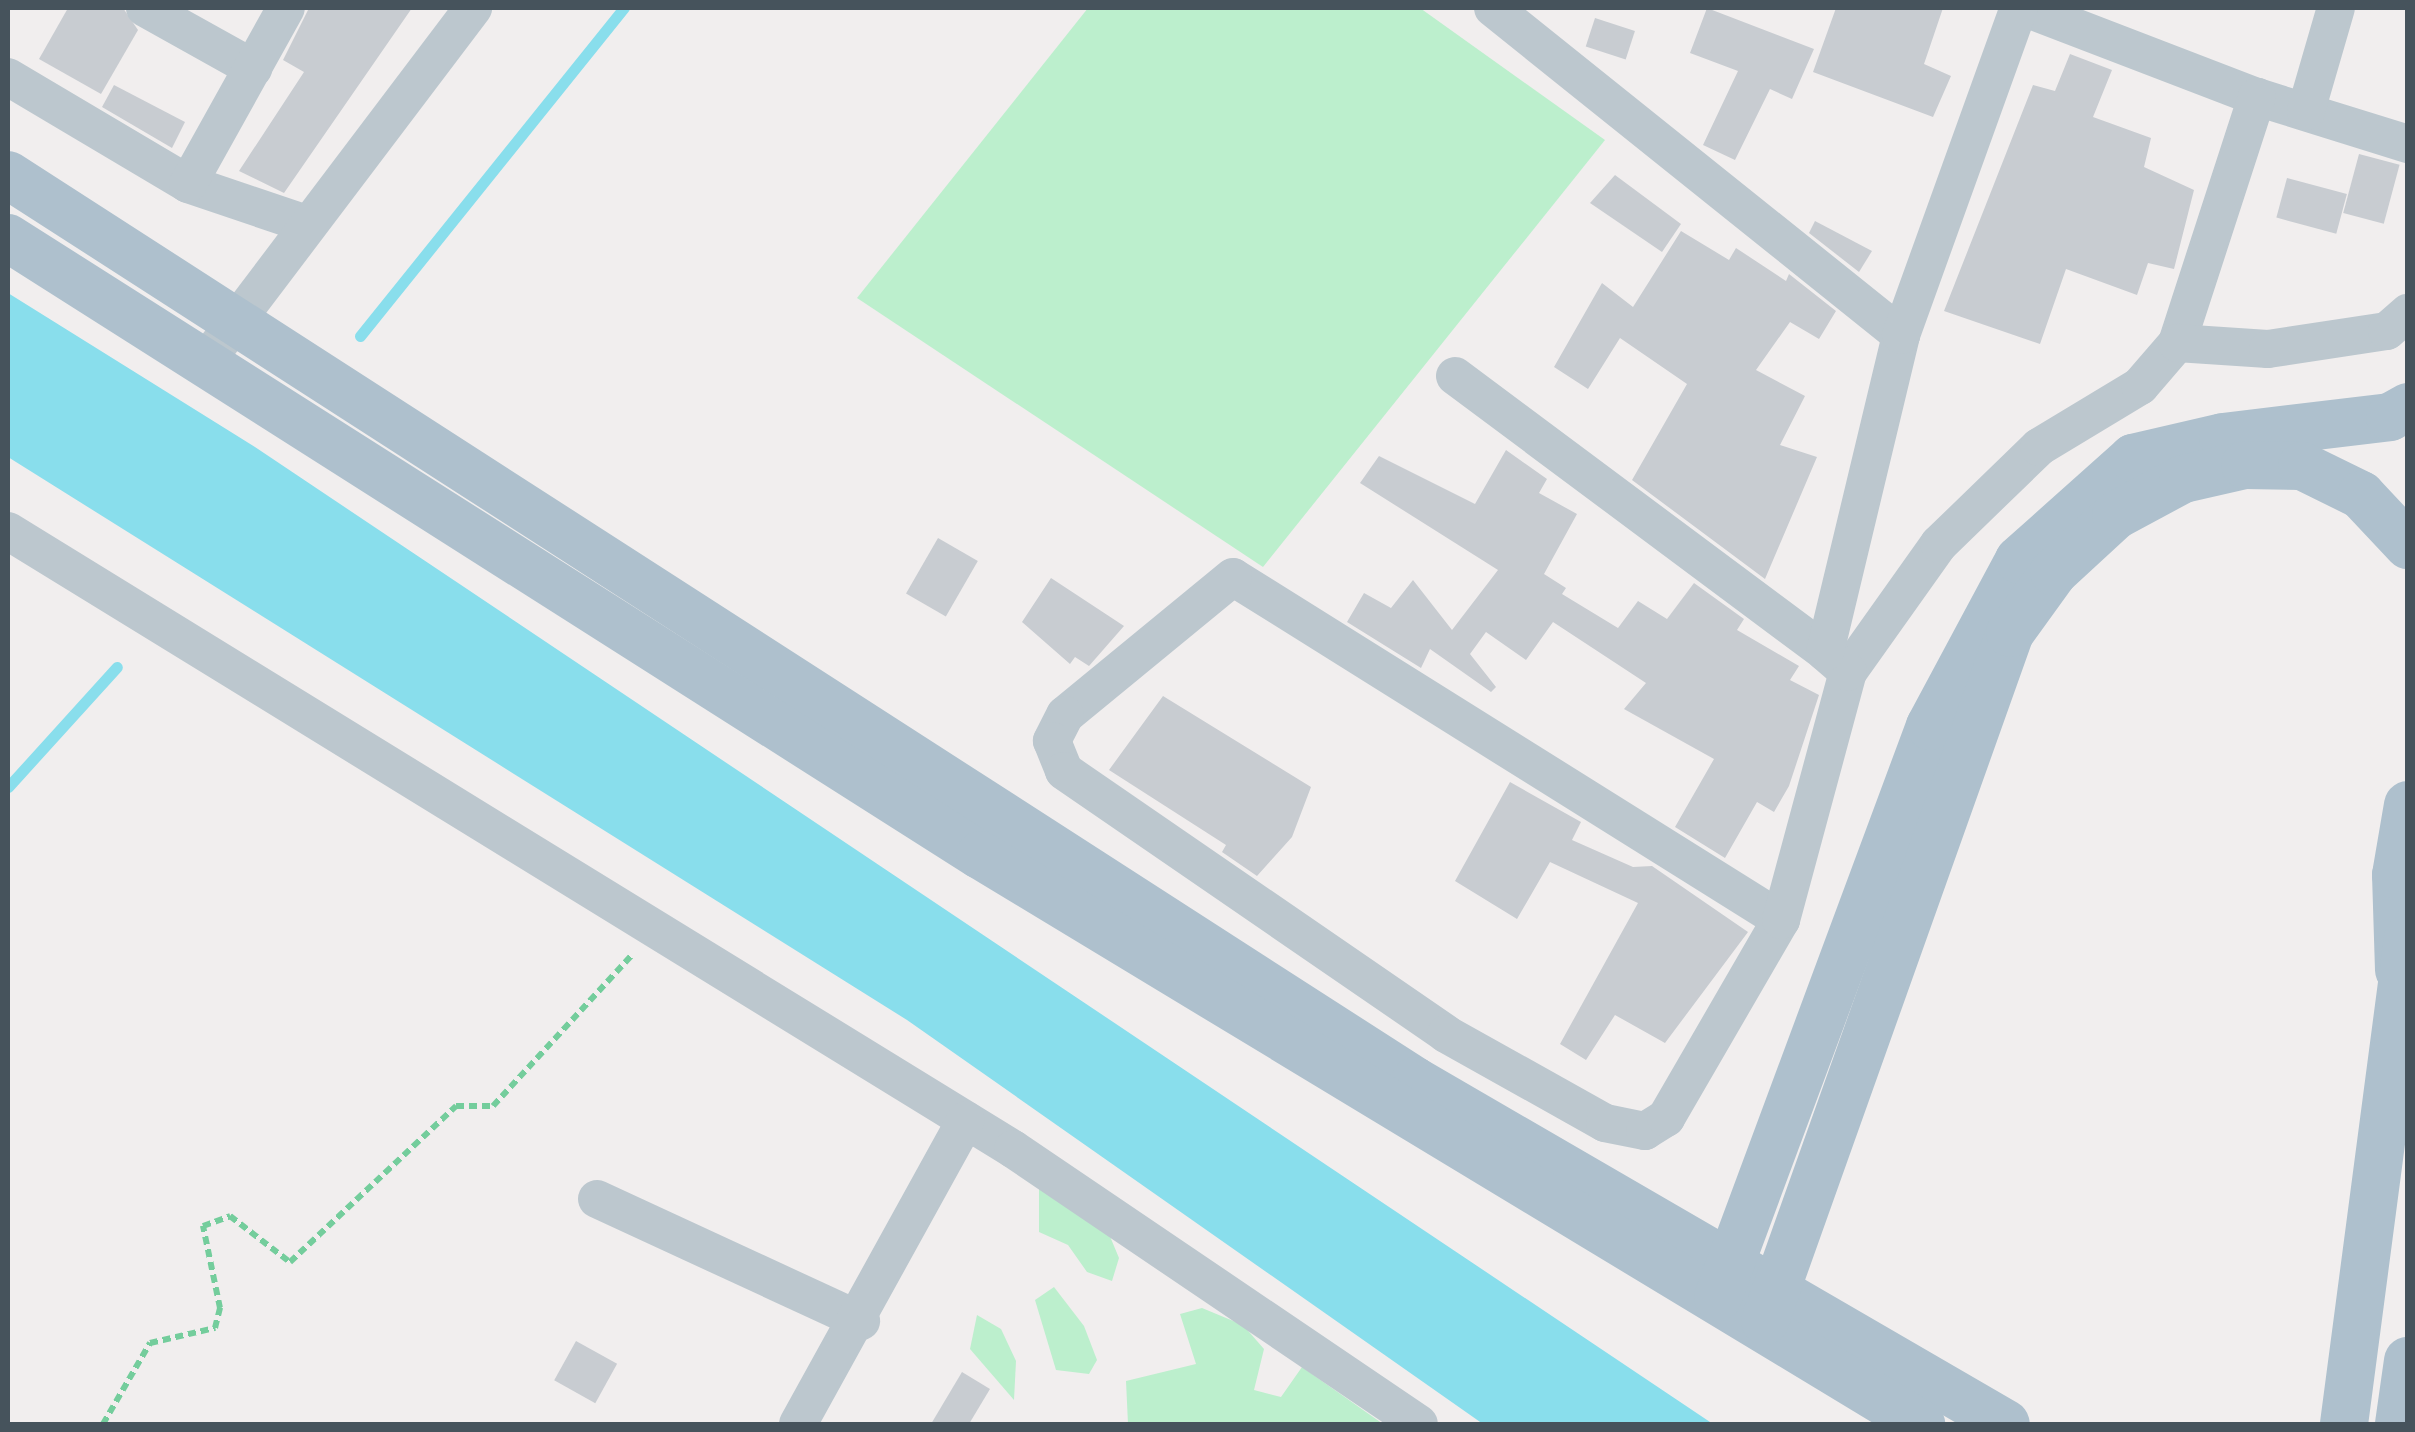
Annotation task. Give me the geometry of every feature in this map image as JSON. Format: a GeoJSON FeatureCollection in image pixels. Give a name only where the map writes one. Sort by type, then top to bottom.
{"type":"FeatureCollection","features":[{"type":"Feature","properties":{"kind":"main road"},"geometry":{"type":"LineString","coordinates":[[8,175],[1406,1096]]}},
{"type":"Feature","properties":{"kind":"main road"},"geometry":{"type":"LineString","coordinates":[[8,238],[203,365],[1932,1414],[2006,1424]]}},
{"type":"Feature","properties":{"kind":"main road"},"geometry":{"type":"LineString","coordinates":[[1722,1285],[1930,726],[2020,560],[2133,458],[2223,437],[2390,417],[2408,407]]}},
{"type":"Feature","properties":{"kind":"main road"},"geometry":{"type":"LineString","coordinates":[[1768,1312],[2010,633],[2054,572],[2116,515],[2183,478],[2245,465],[2302,466],[2346,487],[2408,545]]}},
{"type":"Feature","properties":{"kind":"main road"},"geometry":{"type":"LineString","coordinates":[[2345,1410],[2404,956],[2396,874],[2408,805]]}},
{"type":"Feature","properties":{"kind":"street"},"geometry":{"type":"LineString","coordinates":[[145,8],[253,68]]}},
{"type":"Feature","properties":{"kind":"street"},"geometry":{"type":"LineString","coordinates":[[188,184],[286,8]]}},
{"type":"Feature","properties":{"kind":"street"},"geometry":{"type":"LineString","coordinates":[[203,365],[231,322],[473,8]]}},
{"type":"Feature","properties":{"kind":"street"},"geometry":{"type":"LineString","coordinates":[[1492,8],[1901,335]]}},
{"type":"Feature","properties":{"kind":"street"},"geometry":{"type":"LineString","coordinates":[[1781,920],[1234,577],[1065,715],[1052,741],[1064,771],[1446,1034],[1605,1123],[1645,1130],[1666,1118],[1781,920],[1901,335],[2022,8],[2257,97],[2408,144]]}},
{"type":"Feature","properties":{"kind":"street"},"geometry":{"type":"LineString","coordinates":[[2306,110],[2336,8]]}},
{"type":"Feature","properties":{"kind":"street"},"geometry":{"type":"LineString","coordinates":[[8,76],[188,184],[306,224]]}},
{"type":"Feature","properties":{"kind":"street"},"geometry":{"type":"LineString","coordinates":[[1836,662],[1939,544],[2039,447],[2140,386],[2177,342],[2257,97]]}},
{"type":"Feature","properties":{"kind":"street"},"geometry":{"type":"LineString","coordinates":[[2177,342],[2268,349],[2387,331],[2408,313]]}},
{"type":"Feature","properties":{"kind":"street"},"geometry":{"type":"LineString","coordinates":[[1455,376],[1836,662]]}},
{"type":"Feature","properties":{"kind":"street"},"geometry":{"type":"LineString","coordinates":[[8,531],[966,1120],[1419,1424]]}},
{"type":"Feature","properties":{"kind":"street"},"geometry":{"type":"LineString","coordinates":[[1406,1096],[1446,1034]]}},
{"type":"Feature","properties":{"kind":"street"},"geometry":{"type":"LineString","coordinates":[[798,1424],[861,1321],[966,1120]]}},
{"type":"Feature","properties":{"kind":"street"},"geometry":{"type":"LineString","coordinates":[[598,1198],[861,1321]]}},
{"type":"Feature","properties":{"kind":"path"},"geometry":{"type":"LineString","coordinates":[[103,1424],[150,1343],[215,1328],[220,1308],[203,1226],[230,1216],[290,1262],[456,1106],[493,1106],[656,929]]}},
{"type":"Feature","properties":{"kind":"green space"},"geometry":{"type":"Polygon","coordinates":[[[1088,8],[1420,8],[1605,140],[1263,567],[857,298],[1088,8]]]}},
{"type":"Feature","properties":{"kind":"green space"},"geometry":{"type":"Polygon","coordinates":[[[1039,1180],[1109,1234],[1119,1258],[1112,1281],[1087,1272],[1068,1245],[1039,1232],[1039,1180]]]}},
{"type":"Feature","properties":{"kind":"green space"},"geometry":{"type":"Polygon","coordinates":[[[1054,1287],[1084,1326],[1097,1360],[1089,1374],[1056,1370],[1035,1300],[1054,1287]]]}},
{"type":"Feature","properties":{"kind":"green space"},"geometry":{"type":"Polygon","coordinates":[[[1202,1308],[1243,1325],[1264,1349],[1254,1390],[1281,1397],[1302,1367],[1383,1424],[1128,1424],[1126,1381],[1196,1364],[1180,1314],[1202,1308]]]}},
{"type":"Feature","properties":{"kind":"green space"},"geometry":{"type":"Polygon","coordinates":[[[977,1315],[1001,1329],[1016,1361],[1014,1400],[970,1349],[977,1315]]]}},
{"type":"Feature","properties":{"kind":"water"},"geometry":{"type":"Polygon","coordinates":[[[8,293],[255,447],[1713,1424],[1483,1424],[907,1020],[8,457],[8,293]]]}},
{"type":"Feature","properties":{"kind":"building"},"geometry":{"type":"Polygon","coordinates":[[[68,8],[123,8],[138,30],[101,94],[39,59],[68,8]]]}},
{"type":"Feature","properties":{"kind":"building"},"geometry":{"type":"Polygon","coordinates":[[[309,8],[412,8],[284,193],[239,171],[304,72],[283,60],[309,8]]]}},
{"type":"Feature","properties":{"kind":"building"},"geometry":{"type":"Polygon","coordinates":[[[1707,8],[1814,49],[1792,99],[1770,89],[1735,160],[1703,145],[1738,71],[1690,53],[1707,8]]]}},
{"type":"Feature","properties":{"kind":"building"},"geometry":{"type":"Polygon","coordinates":[[[1836,8],[1943,8],[1924,64],[1951,76],[1933,117],[1813,72],[1836,8]]]}},
{"type":"Feature","properties":{"kind":"building"},"geometry":{"type":"Polygon","coordinates":[[[1595,18],[1635,31],[1626,60],[1586,47],[1595,18]]]}},
{"type":"Feature","properties":{"kind":"building"},"geometry":{"type":"Polygon","coordinates":[[[2070,54],[2112,70],[2093,117],[2151,138],[2144,167],[2194,190],[2174,269],[2148,263],[2137,295],[2066,269],[2040,344],[1944,311],[2033,85],[2055,91],[2070,54]]]}},
{"type":"Feature","properties":{"kind":"building"},"geometry":{"type":"Polygon","coordinates":[[[114,85],[185,122],[172,148],[102,107],[114,85]]]}},
{"type":"Feature","properties":{"kind":"building"},"geometry":{"type":"Polygon","coordinates":[[[2359,154],[2400,165],[2384,224],[2343,213],[2359,154]]]}},
{"type":"Feature","properties":{"kind":"building"},"geometry":{"type":"Polygon","coordinates":[[[1615,175],[1681,224],[1662,252],[1590,203],[1615,175]]]}},
{"type":"Feature","properties":{"kind":"building"},"geometry":{"type":"Polygon","coordinates":[[[2287,178],[2347,194],[2336,234],[2276,218],[2287,178]]]}},
{"type":"Feature","properties":{"kind":"building"},"geometry":{"type":"Polygon","coordinates":[[[1815,221],[1872,251],[1859,272],[1809,233],[1815,221]]]}},
{"type":"Feature","properties":{"kind":"building"},"geometry":{"type":"Polygon","coordinates":[[[1681,231],[1729,260],[1736,248],[1786,281],[1789,274],[1836,311],[1819,339],[1790,322],[1756,370],[1805,396],[1780,445],[1817,457],[1765,579],[1632,480],[1687,384],[1620,338],[1588,389],[1554,367],[1602,283],[1633,307],[1681,231]]]}},
{"type":"Feature","properties":{"kind":"building"},"geometry":{"type":"Polygon","coordinates":[[[1506,450],[1547,479],[1539,493],[1577,514],[1544,574],[1566,588],[1562,594],[1618,628],[1638,601],[1667,619],[1694,583],[1744,619],[1737,630],[1799,666],[1790,680],[1819,695],[1789,786],[1774,812],[1757,802],[1725,858],[1675,827],[1714,759],[1624,709],[1646,683],[1553,622],[1526,660],[1486,632],[1470,654],[1496,687],[1491,692],[1430,649],[1421,668],[1347,622],[1364,593],[1391,608],[1413,580],[1452,630],[1498,570],[1360,483],[1379,456],[1475,504],[1506,450]]]}},
{"type":"Feature","properties":{"kind":"building"},"geometry":{"type":"Polygon","coordinates":[[[938,538],[978,561],[946,616],[906,593],[938,538]]]}},
{"type":"Feature","properties":{"kind":"building"},"geometry":{"type":"Polygon","coordinates":[[[1051,578],[1124,626],[1089,666],[1075,657],[1070,664],[1022,622],[1051,578]]]}},
{"type":"Feature","properties":{"kind":"building"},"geometry":{"type":"Polygon","coordinates":[[[1163,696],[1311,787],[1292,837],[1257,876],[1222,852],[1226,845],[1109,770],[1163,696]]]}},
{"type":"Feature","properties":{"kind":"building"},"geometry":{"type":"Polygon","coordinates":[[[1510,782],[1581,822],[1572,840],[1633,867],[1652,866],[1748,932],[1665,1043],[1615,1015],[1586,1060],[1560,1044],[1638,903],[1550,862],[1517,919],[1455,881],[1510,782]]]}},
{"type":"Feature","properties":{"kind":"building"},"geometry":{"type":"Polygon","coordinates":[[[576,1341],[617,1364],[595,1403],[554,1380],[576,1341]]]}},
{"type":"Feature","properties":{"kind":"building"},"geometry":{"type":"Polygon","coordinates":[[[962,1372],[990,1389],[969,1424],[931,1424],[962,1372]]]}},
{"type":"Feature","properties":{"kind":"waterway"},"geometry":{"type":"LineString","coordinates":[[360,336],[624,8]]}},
{"type":"Feature","properties":{"kind":"waterway"},"geometry":{"type":"LineString","coordinates":[[8,787],[117,667]]}}]}
